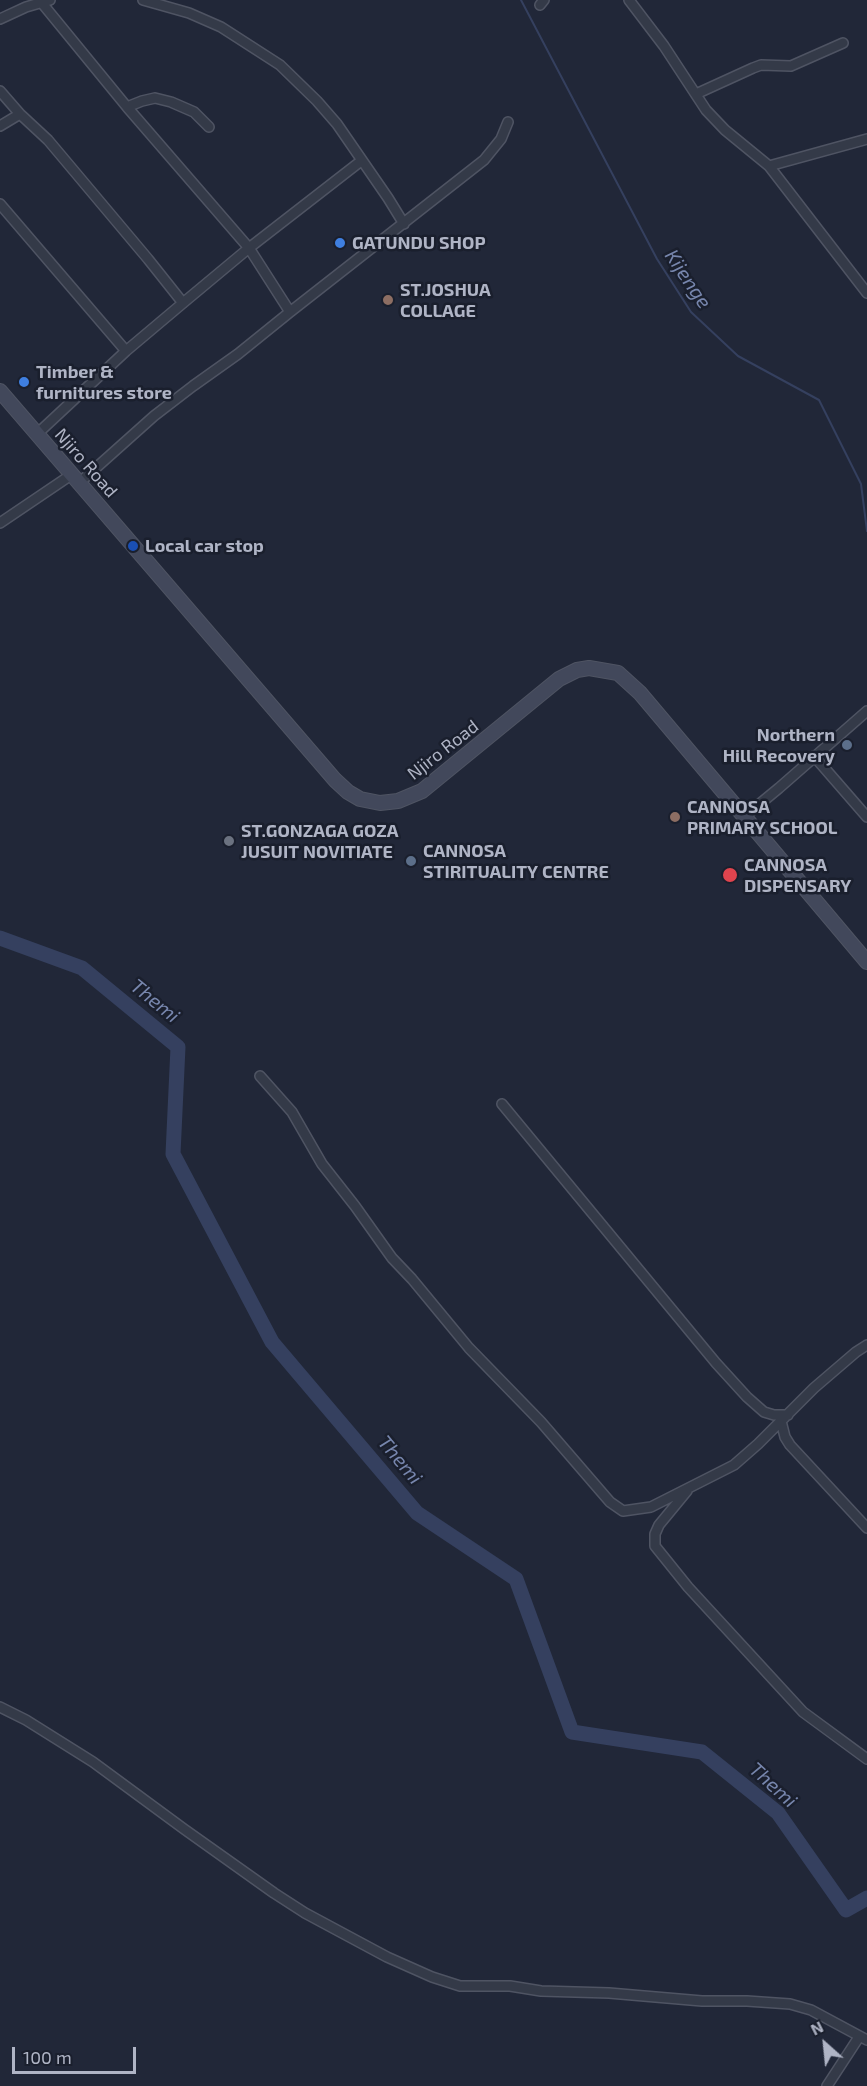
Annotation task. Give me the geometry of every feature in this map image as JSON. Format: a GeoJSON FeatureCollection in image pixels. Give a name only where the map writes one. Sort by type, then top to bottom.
{"type":"FeatureCollection","features":[{"type":"Feature","properties":{"kind":"street"},"geometry":{"type":"LineString","coordinates":[[143,0],[189,13],[221,27],[280,65],[318,101],[337,124],[404,225]]}},
{"type":"Feature","properties":{"kind":"street"},"geometry":{"type":"LineString","coordinates":[[629,0],[664,46],[706,110],[725,130],[770,166],[867,294]]}},
{"type":"Feature","properties":{"kind":"street"},"geometry":{"type":"LineString","coordinates":[[0,19],[45,1],[127,107],[249,248],[290,312]]}},
{"type":"Feature","properties":{"kind":"street"},"geometry":{"type":"LineString","coordinates":[[696,94],[761,65],[791,66],[843,43]]}},
{"type":"Feature","properties":{"kind":"street"},"geometry":{"type":"LineString","coordinates":[[0,91],[20,114],[48,140],[183,303]]}},
{"type":"Feature","properties":{"kind":"street"},"geometry":{"type":"LineString","coordinates":[[127,107],[156,98],[194,112],[209,127]]}},
{"type":"Feature","properties":{"kind":"street"},"geometry":{"type":"LineString","coordinates":[[2,124],[9,101]]}},
{"type":"Feature","properties":{"kind":"street"},"geometry":{"type":"LineString","coordinates":[[2,124],[20,114]]}},
{"type":"Feature","properties":{"kind":"street"},"geometry":{"type":"LineString","coordinates":[[0,524],[75,479],[404,225],[484,160],[501,139],[508,122]]}},
{"type":"Feature","properties":{"kind":"street"},"geometry":{"type":"LineString","coordinates":[[770,166],[867,139]]}},
{"type":"Feature","properties":{"kind":"street"},"geometry":{"type":"LineString","coordinates":[[37,434],[126,351],[249,248],[361,161]]}},
{"type":"Feature","properties":{"kind":"street"},"geometry":{"type":"LineString","coordinates":[[0,204],[126,351]]}},
{"type":"Feature","properties":{"kind":"street","name":"Njiro Road"},"geometry":{"type":"LineString","coordinates":[[0,391],[335,780],[348,792],[360,799],[380,803],[398,801],[422,792],[559,679],[578,670],[589,668],[618,673],[640,693],[867,962]]}},
{"type":"Feature","properties":{"kind":"street"},"geometry":{"type":"LineString","coordinates":[[745,816],[867,711]]}},
{"type":"Feature","properties":{"kind":"street"},"geometry":{"type":"LineString","coordinates":[[814,756],[867,817]]}},
{"type":"Feature","properties":{"kind":"street"},"geometry":{"type":"LineString","coordinates":[[260,1076],[292,1113],[322,1164],[392,1258],[469,1348],[541,1422],[610,1502],[623,1510],[651,1507],[734,1466],[814,1388],[867,1345]]}},
{"type":"Feature","properties":{"kind":"street"},"geometry":{"type":"LineString","coordinates":[[501,1104],[732,1380],[764,1412],[785,1418]]}},
{"type":"Feature","properties":{"kind":"street"},"geometry":{"type":"LineString","coordinates":[[785,1418],[784,1437],[790,1445],[867,1527]]}},
{"type":"Feature","properties":{"kind":"street"},"geometry":{"type":"LineString","coordinates":[[690,1487],[659,1525],[654,1534],[655,1546],[688,1587],[803,1712],[867,1759]]}},
{"type":"Feature","properties":{"kind":"street"},"geometry":{"type":"LineString","coordinates":[[0,1707],[26,1720],[93,1762],[304,1913],[426,1975],[460,1986],[510,1986],[541,1991],[790,2004],[811,2010],[863,2038],[827,2086]]}},
{"type":"Feature","properties":{"kind":"waterway","name":"Kijenge"},"geometry":{"type":"LineString","coordinates":[[521,0],[657,259],[691,312],[738,356],[819,400],[861,484],[867,531]]}},
{"type":"Feature","properties":{"kind":"waterway","name":"Themi"},"geometry":{"type":"LineString","coordinates":[[0,938],[82,968],[178,1047],[173,1154],[272,1342],[417,1513],[516,1579],[572,1732],[702,1752],[778,1813],[846,1910],[867,1898]]}},
{"type":"Feature","properties":{"kind":"place","name":"GATUNDU SHOP"},"geometry":{"type":"Point","coordinates":[340,243]}},
{"type":"Feature","properties":{"kind":"place","name":"ST.JOSHUA COLLAGE"},"geometry":{"type":"Point","coordinates":[388,300]}},
{"type":"Feature","properties":{"kind":"place","name":"Timber & furnitures store"},"geometry":{"type":"Point","coordinates":[24,382]}},
{"type":"Feature","properties":{"kind":"place","name":"Local car stop"},"geometry":{"type":"Point","coordinates":[133,546]}},
{"type":"Feature","properties":{"kind":"place","name":"Northern Hill Recovery"},"geometry":{"type":"Point","coordinates":[847,745]}},
{"type":"Feature","properties":{"kind":"place","name":"CANNOSA PRIMARY SCHOOL"},"geometry":{"type":"Point","coordinates":[675,817]}},
{"type":"Feature","properties":{"kind":"place","name":"ST.GONZAGA GOZA JUSUIT NOVITIATE"},"geometry":{"type":"Point","coordinates":[229,841]}},
{"type":"Feature","properties":{"kind":"place","name":"CANNOSA STIRITUALITY CENTRE"},"geometry":{"type":"Point","coordinates":[411,861]}},
{"type":"Feature","properties":{"kind":"place","name":"CANNOSA DISPENSARY"},"geometry":{"type":"Point","coordinates":[730,875]}}]}
